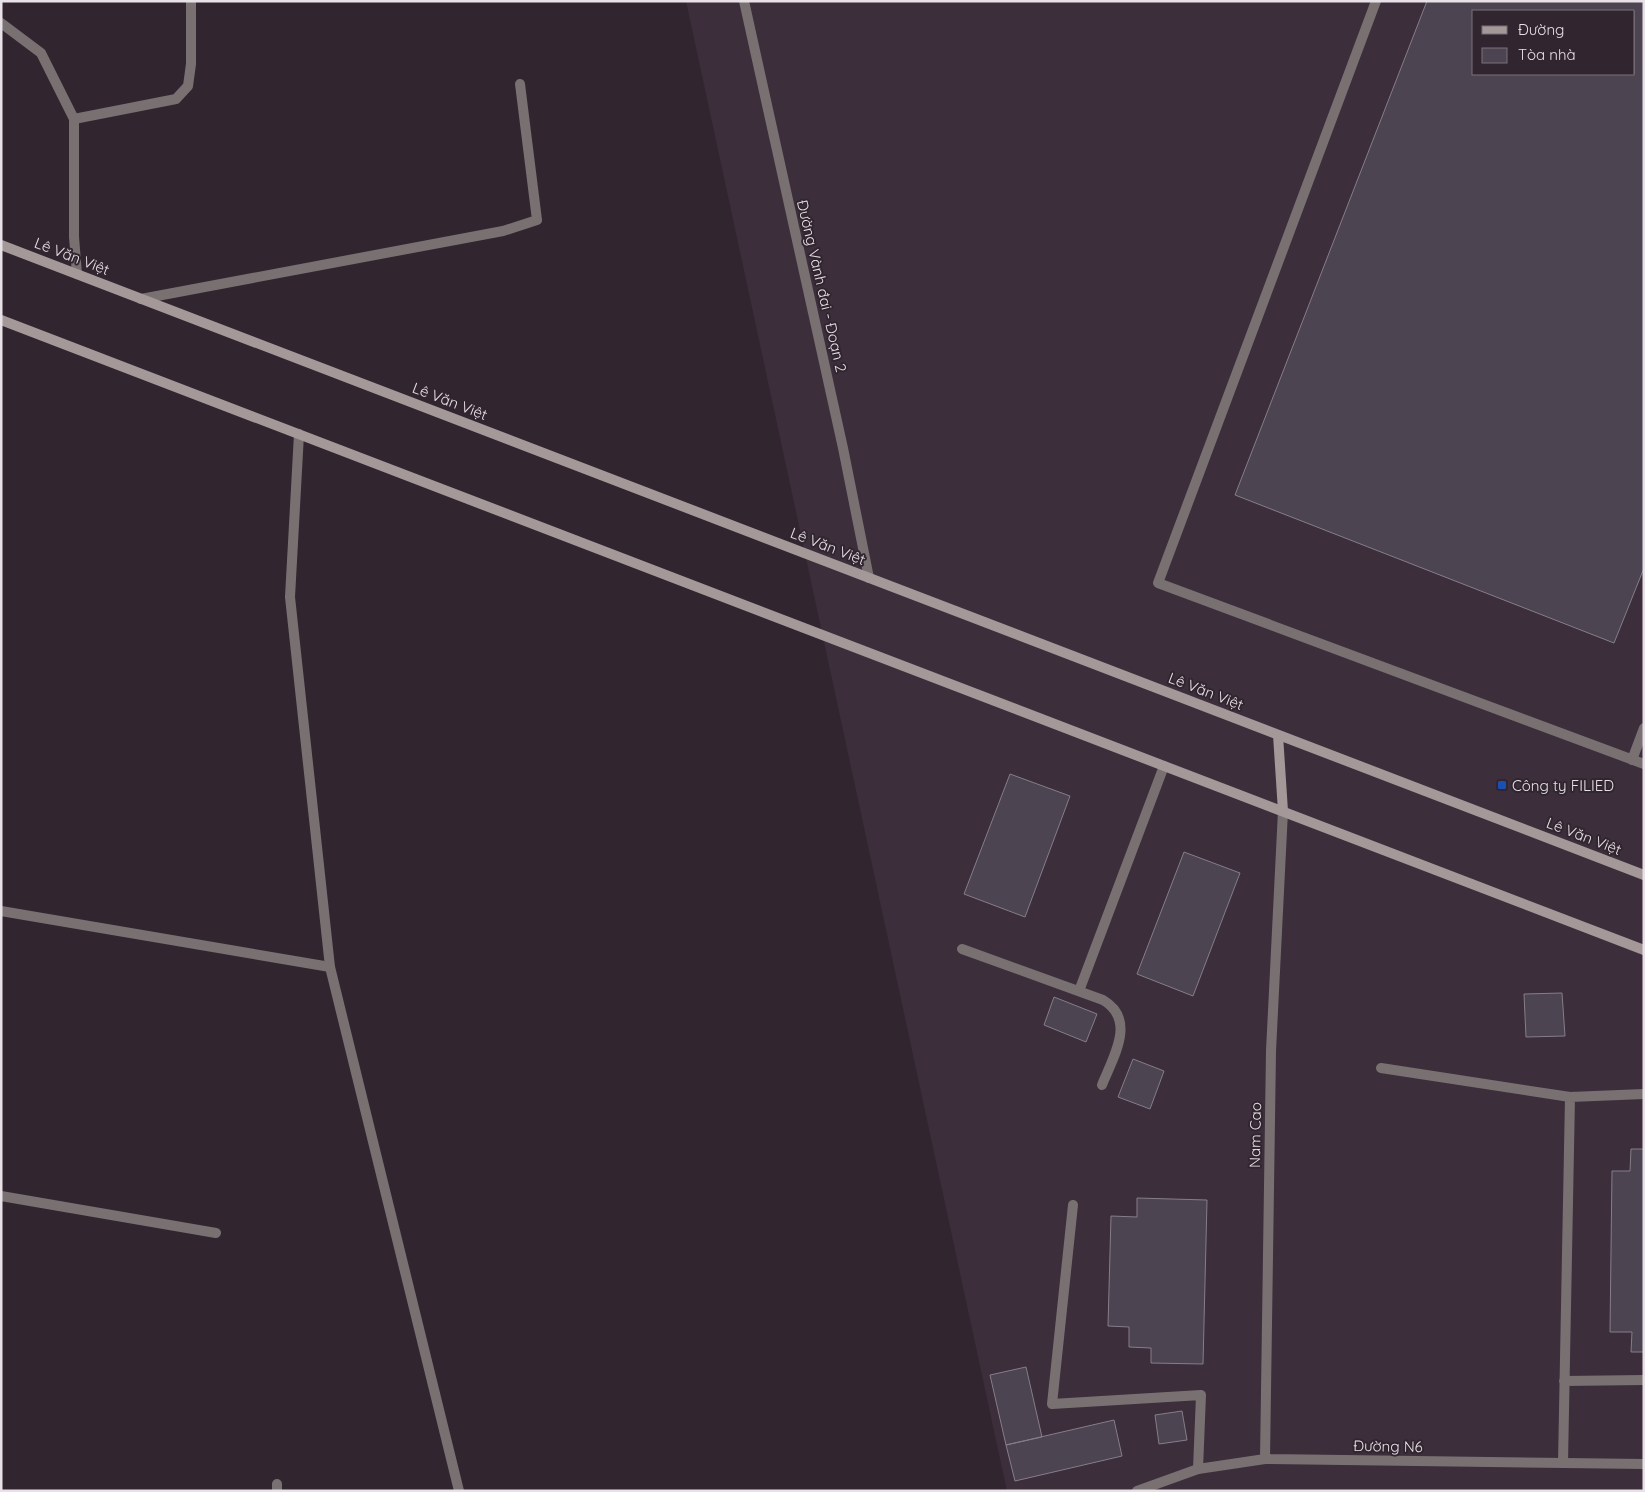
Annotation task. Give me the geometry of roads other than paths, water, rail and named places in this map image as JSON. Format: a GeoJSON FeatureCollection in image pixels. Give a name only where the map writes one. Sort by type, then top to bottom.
{"type":"FeatureCollection","features":[{"type":"Feature","properties":{"kind":"main road","name":"Lê Văn Việt"},"geometry":{"type":"LineString","coordinates":[[1,245],[1644,876]]}},
{"type":"Feature","properties":{"kind":"main road"},"geometry":{"type":"LineString","coordinates":[[2,323],[299,434],[1644,950]]}},
{"type":"Feature","properties":{"kind":"main road"},"geometry":{"type":"LineString","coordinates":[[1278,735],[1283,811]]}},
{"type":"Feature","properties":{"kind":"street"},"geometry":{"type":"LineString","coordinates":[[74,119],[176,99],[188,86],[191,64],[191,1]]}},
{"type":"Feature","properties":{"kind":"street","name":"Đường Vành đai - Đoạn 2"},"geometry":{"type":"LineString","coordinates":[[744,1],[870,578]]}},
{"type":"Feature","properties":{"kind":"street"},"geometry":{"type":"LineString","coordinates":[[1376,1],[1158,584],[1644,764]]}},
{"type":"Feature","properties":{"kind":"street"},"geometry":{"type":"LineString","coordinates":[[1,23],[41,53],[74,119],[74,237],[77,274]]}},
{"type":"Feature","properties":{"kind":"street"},"geometry":{"type":"LineString","coordinates":[[141,298],[504,231],[536,220],[520,84]]}},
{"type":"Feature","properties":{"kind":"street"},"geometry":{"type":"LineString","coordinates":[[299,434],[290,597],[330,967],[459,1491]]}},
{"type":"Feature","properties":{"kind":"street"},"geometry":{"type":"LineString","coordinates":[[1632,760],[1644,728]]}},
{"type":"Feature","properties":{"kind":"street"},"geometry":{"type":"LineString","coordinates":[[1078,991],[1164,766]]}},
{"type":"Feature","properties":{"kind":"street","name":"Nam Cao"},"geometry":{"type":"LineString","coordinates":[[1265,1459],[1271,1051],[1283,811]]}},
{"type":"Feature","properties":{"kind":"street"},"geometry":{"type":"LineString","coordinates":[[1,910],[330,967]]}},
{"type":"Feature","properties":{"kind":"street"},"geometry":{"type":"LineString","coordinates":[[962,949],[1112,1005],[1122,1023],[1122,1034],[1102,1085]]}},
{"type":"Feature","properties":{"kind":"street"},"geometry":{"type":"LineString","coordinates":[[1381,1068],[1570,1097],[1644,1094]]}},
{"type":"Feature","properties":{"kind":"street"},"geometry":{"type":"LineString","coordinates":[[1563,1463],[1570,1097]]}},
{"type":"Feature","properties":{"kind":"street"},"geometry":{"type":"LineString","coordinates":[[1,1196],[216,1233]]}},
{"type":"Feature","properties":{"kind":"street"},"geometry":{"type":"LineString","coordinates":[[1072,1205],[1052,1404],[1201,1394],[1198,1469]]}},
{"type":"Feature","properties":{"kind":"street"},"geometry":{"type":"LineString","coordinates":[[1564,1381],[1644,1380]]}},
{"type":"Feature","properties":{"kind":"street","name":"Đường N6"},"geometry":{"type":"LineString","coordinates":[[1136,1491],[1198,1469],[1265,1459],[1644,1464]]}},
{"type":"Feature","properties":{"kind":"place","name":"Công ty FILIED"},"geometry":{"type":"Point","coordinates":[1502,785]}}]}
